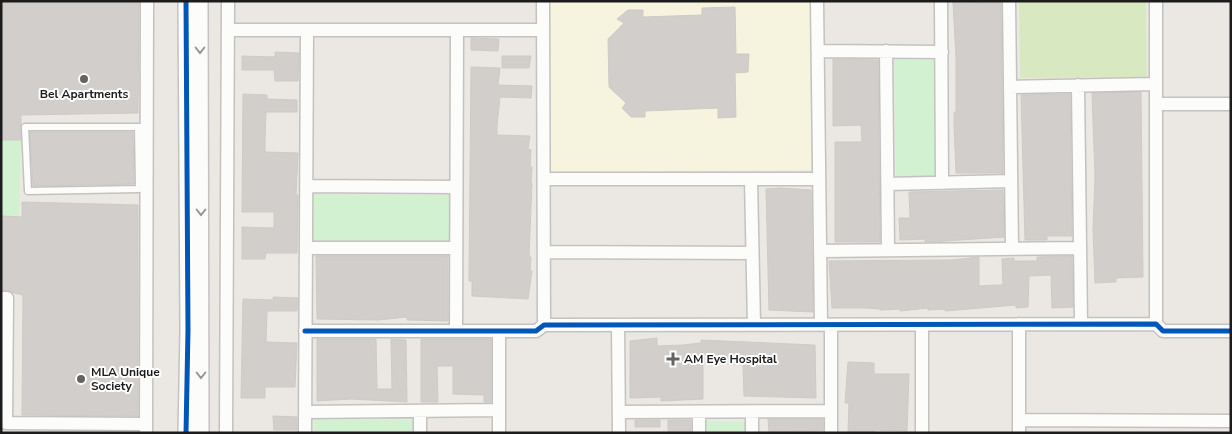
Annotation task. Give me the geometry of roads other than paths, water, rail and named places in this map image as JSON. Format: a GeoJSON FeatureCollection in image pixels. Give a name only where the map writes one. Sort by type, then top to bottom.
{"type":"FeatureCollection","features":[{"type":"Feature","properties":{"kind":"street"},"geometry":{"type":"LineString","coordinates":[[1,298],[7,298],[6,423],[146,428],[143,127],[147,1]]}},
{"type":"Feature","properties":{"kind":"street"},"geometry":{"type":"LineString","coordinates":[[186,1],[188,330],[186,433]]}},
{"type":"Feature","properties":{"kind":"street"},"geometry":{"type":"LineString","coordinates":[[200,1],[201,433]]}},
{"type":"Feature","properties":{"kind":"street"},"geometry":{"type":"LineString","coordinates":[[226,433],[228,1]]}},
{"type":"Feature","properties":{"kind":"street"},"geometry":{"type":"LineString","coordinates":[[543,1],[544,325]]}},
{"type":"Feature","properties":{"kind":"street"},"geometry":{"type":"LineString","coordinates":[[817,1],[820,251],[832,433]]}},
{"type":"Feature","properties":{"kind":"street"},"geometry":{"type":"LineString","coordinates":[[941,1],[942,183]]}},
{"type":"Feature","properties":{"kind":"street"},"geometry":{"type":"LineString","coordinates":[[1009,1],[1012,248]]}},
{"type":"Feature","properties":{"kind":"street"},"geometry":{"type":"LineString","coordinates":[[1156,1],[1156,324]]}},
{"type":"Feature","properties":{"kind":"street"},"geometry":{"type":"LineString","coordinates":[[228,30],[543,30]]}},
{"type":"Feature","properties":{"kind":"street"},"geometry":{"type":"LineString","coordinates":[[305,433],[307,30]]}},
{"type":"Feature","properties":{"kind":"street"},"geometry":{"type":"LineString","coordinates":[[456,30],[456,331]]}},
{"type":"Feature","properties":{"kind":"street"},"geometry":{"type":"LineString","coordinates":[[886,51],[888,250]]}},
{"type":"Feature","properties":{"kind":"street"},"geometry":{"type":"LineString","coordinates":[[818,52],[942,52]]}},
{"type":"Feature","properties":{"kind":"street"},"geometry":{"type":"LineString","coordinates":[[1010,87],[1156,84]]}},
{"type":"Feature","properties":{"kind":"street"},"geometry":{"type":"LineString","coordinates":[[1078,85],[1080,324]]}},
{"type":"Feature","properties":{"kind":"street"},"geometry":{"type":"LineString","coordinates":[[1156,104],[1231,104]]}},
{"type":"Feature","properties":{"kind":"street"},"geometry":{"type":"LineString","coordinates":[[544,179],[819,179]]}},
{"type":"Feature","properties":{"kind":"street"},"geometry":{"type":"LineString","coordinates":[[751,179],[754,325]]}},
{"type":"Feature","properties":{"kind":"street"},"geometry":{"type":"LineString","coordinates":[[888,184],[1011,181]]}},
{"type":"Feature","properties":{"kind":"street"},"geometry":{"type":"LineString","coordinates":[[306,186],[456,187]]}},
{"type":"Feature","properties":{"kind":"street"},"geometry":{"type":"LineString","coordinates":[[306,248],[456,248]]}},
{"type":"Feature","properties":{"kind":"street"},"geometry":{"type":"LineString","coordinates":[[820,251],[1080,248]]}},
{"type":"Feature","properties":{"kind":"street"},"geometry":{"type":"LineString","coordinates":[[544,252],[752,253]]}},
{"type":"Feature","properties":{"kind":"street"},"geometry":{"type":"LineString","coordinates":[[922,324],[922,433]]}},
{"type":"Feature","properties":{"kind":"street"},"geometry":{"type":"LineString","coordinates":[[1020,324],[1020,426],[1231,421]]}},
{"type":"Feature","properties":{"kind":"street"},"geometry":{"type":"LineString","coordinates":[[306,331],[536,331],[544,325],[1156,324],[1164,331],[1231,331]]}},
{"type":"Feature","properties":{"kind":"street"},"geometry":{"type":"LineString","coordinates":[[618,325],[619,433]]}},
{"type":"Feature","properties":{"kind":"street"},"geometry":{"type":"LineString","coordinates":[[499,331],[499,433]]}},
{"type":"Feature","properties":{"kind":"street"},"geometry":{"type":"LineString","coordinates":[[305,412],[499,410]]}},
{"type":"Feature","properties":{"kind":"street"},"geometry":{"type":"LineString","coordinates":[[420,411],[420,433]]}},
{"type":"Feature","properties":{"kind":"street"},"geometry":{"type":"LineString","coordinates":[[618,412],[831,411]]}},
{"type":"Feature","properties":{"kind":"street"},"geometry":{"type":"LineString","coordinates":[[699,412],[699,433]]}},
{"type":"Feature","properties":{"kind":"street"},"geometry":{"type":"LineString","coordinates":[[752,412],[752,433]]}},
{"type":"Feature","properties":{"kind":"lane"},"geometry":{"type":"LineString","coordinates":[[26,126],[143,127],[139,189],[28,192],[26,126]]}},
{"type":"Feature","properties":{"kind":"place","name":"Bel Apartments"},"geometry":{"type":"Point","coordinates":[84,79]}},
{"type":"Feature","properties":{"kind":"place","name":"AM Eye Hospital"},"geometry":{"type":"Point","coordinates":[673,359]}},
{"type":"Feature","properties":{"kind":"place","name":"MLA Unique Society"},"geometry":{"type":"Point","coordinates":[81,379]}}]}
